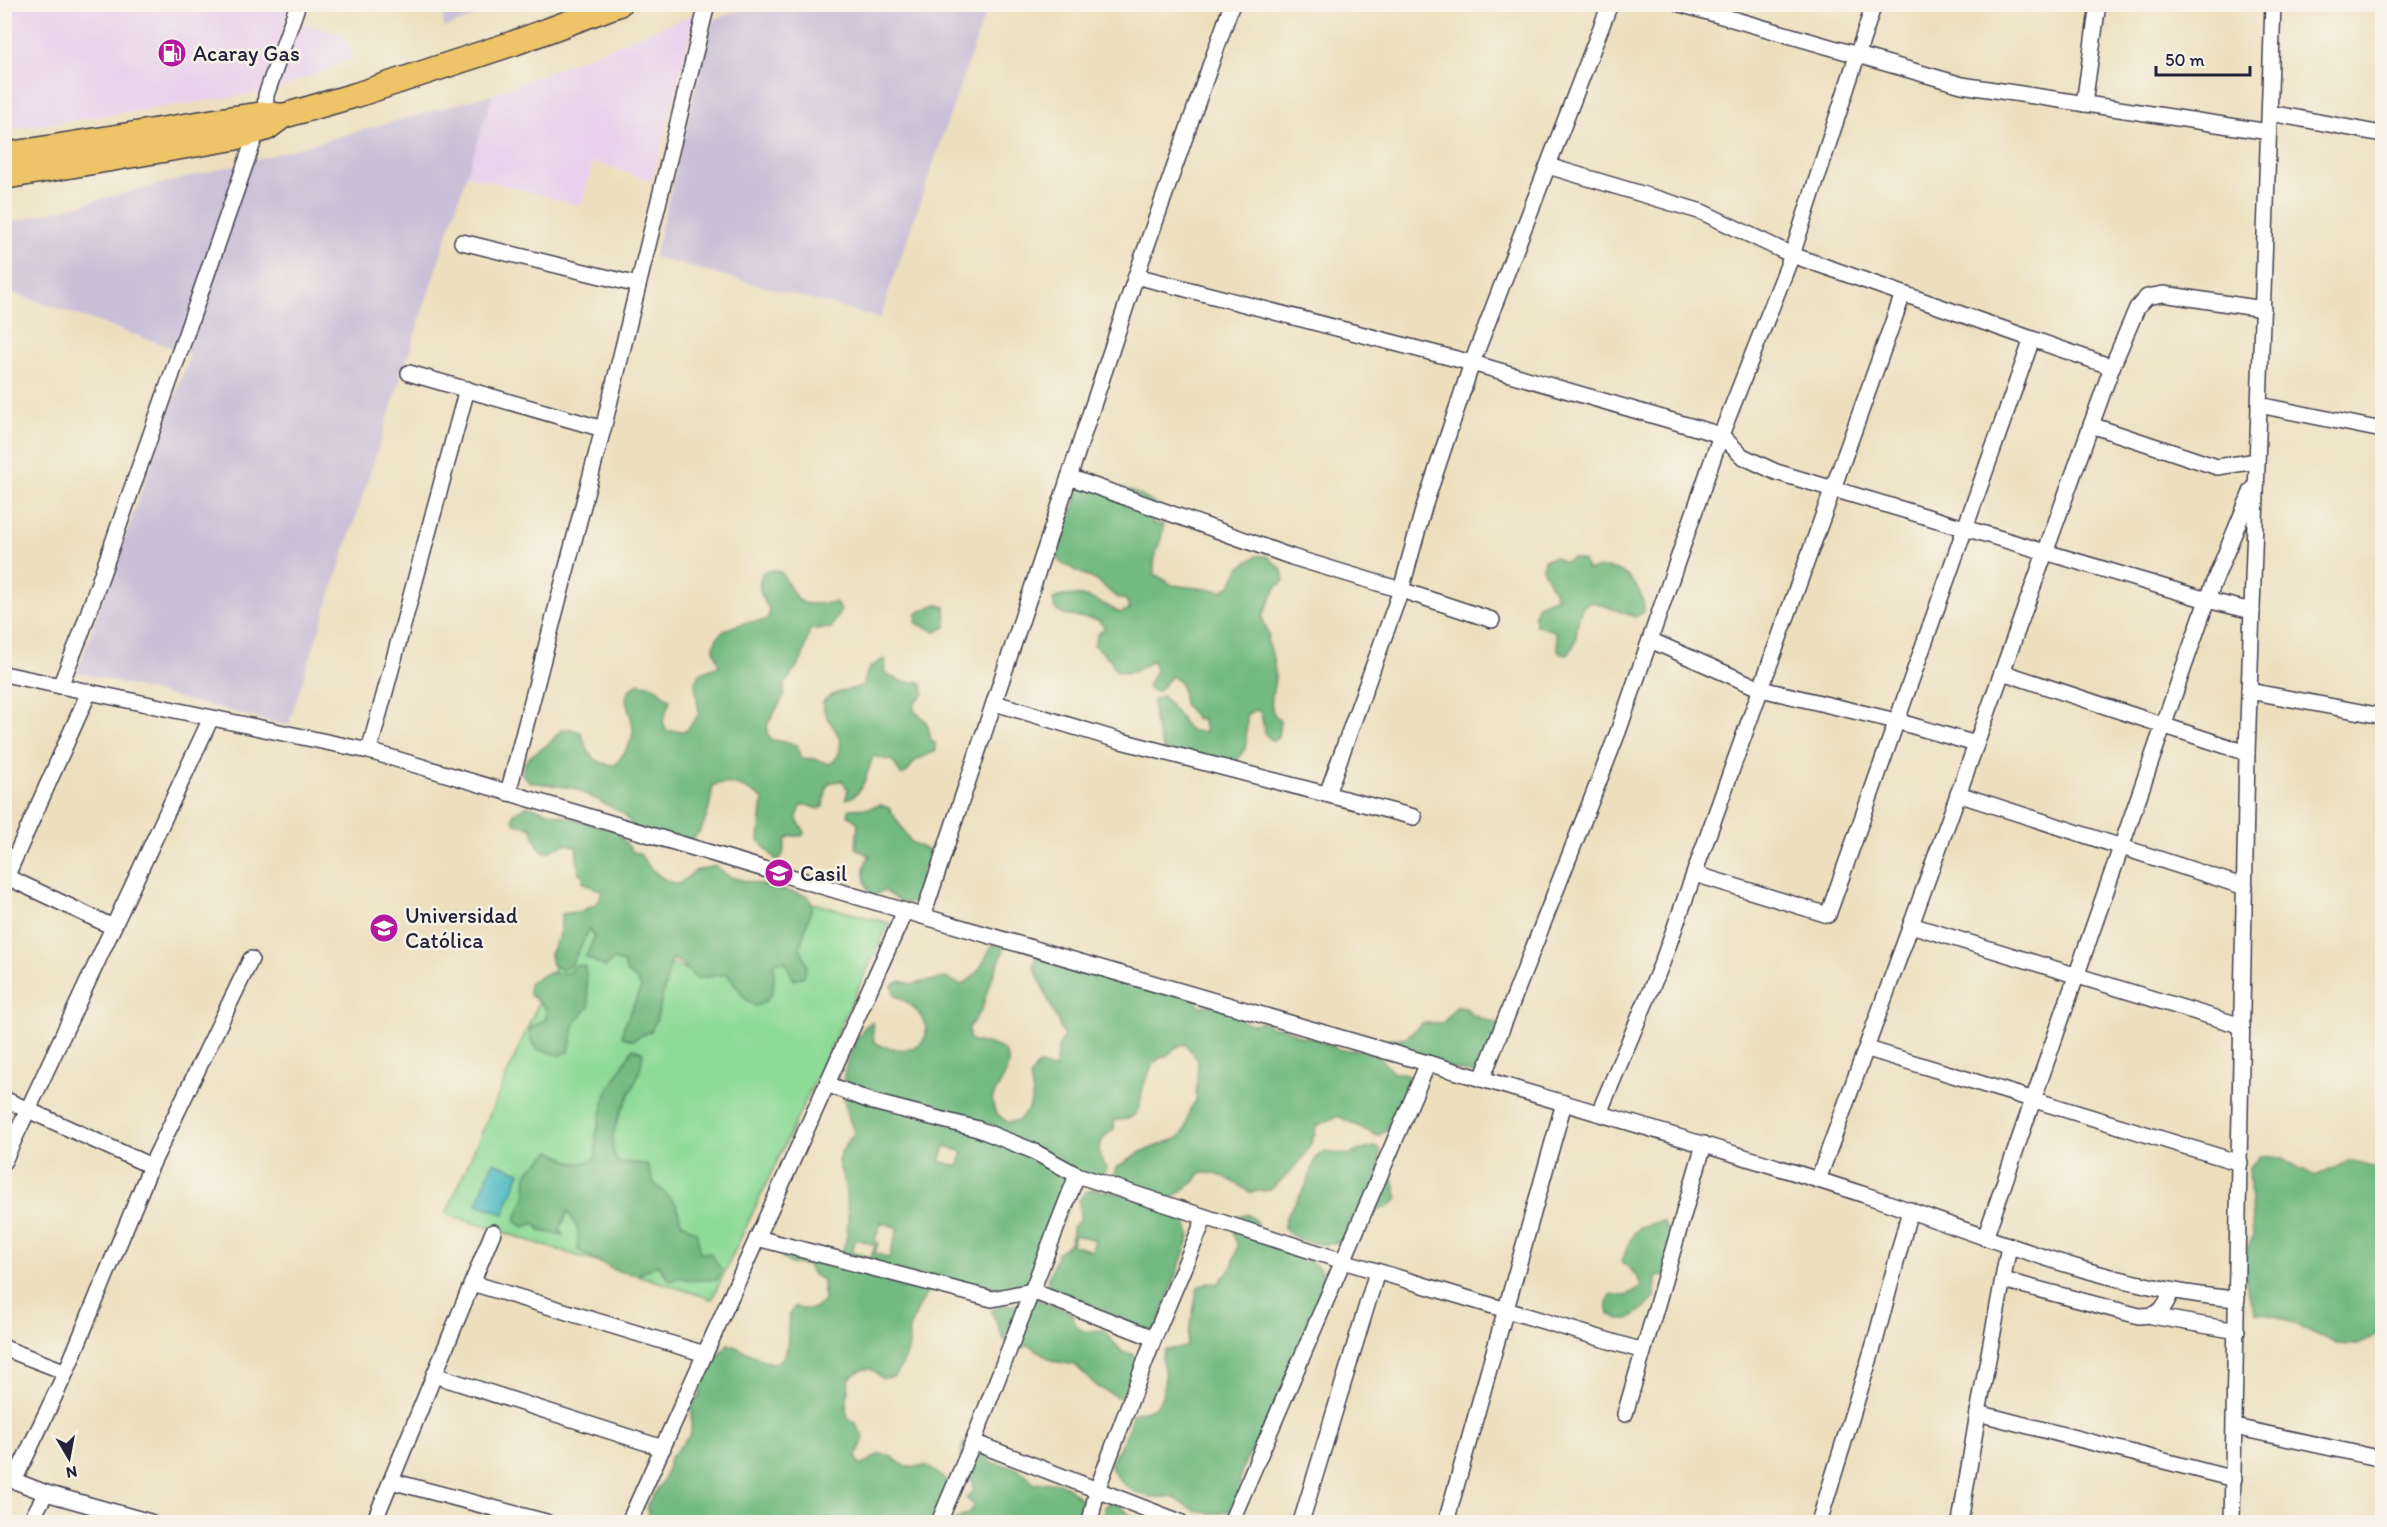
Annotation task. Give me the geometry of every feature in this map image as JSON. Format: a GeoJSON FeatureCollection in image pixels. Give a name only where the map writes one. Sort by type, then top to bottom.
{"type":"FeatureCollection","features":[{"type":"Feature","properties":{"kind":"main road"},"geometry":{"type":"LineString","coordinates":[[4,177],[171,150],[356,96],[514,43],[618,4]]}},
{"type":"Feature","properties":{"kind":"main road"},"geometry":{"type":"LineString","coordinates":[[4,155],[268,121]]}},
{"type":"Feature","properties":{"kind":"main road"},"geometry":{"type":"LineString","coordinates":[[4,182],[36,172]]}},
{"type":"Feature","properties":{"kind":"street"},"geometry":{"type":"LineString","coordinates":[[60,686],[268,121],[266,95],[298,4]]}},
{"type":"Feature","properties":{"kind":"street"},"geometry":{"type":"LineString","coordinates":[[508,793],[603,429],[707,4]]}},
{"type":"Feature","properties":{"kind":"street"},"geometry":{"type":"LineString","coordinates":[[922,916],[1136,276],[1232,4]]}},
{"type":"Feature","properties":{"kind":"street"},"geometry":{"type":"LineString","coordinates":[[1327,794],[1401,590],[1424,507],[1472,363],[1610,4]]}},
{"type":"Feature","properties":{"kind":"street"},"geometry":{"type":"LineString","coordinates":[[1680,4],[1857,57],[1962,85],[2269,132]]}},
{"type":"Feature","properties":{"kind":"street"},"geometry":{"type":"LineString","coordinates":[[1482,1079],[1618,732],[1721,435],[1792,255],[1874,4]]}},
{"type":"Feature","properties":{"kind":"street"},"geometry":{"type":"LineString","coordinates":[[2084,104],[2098,4]]}},
{"type":"Feature","properties":{"kind":"street"},"geometry":{"type":"LineString","coordinates":[[2232,1522],[2247,753],[2273,4]]}},
{"type":"Feature","properties":{"kind":"street"},"geometry":{"type":"LineString","coordinates":[[2270,112],[2382,134]]}},
{"type":"Feature","properties":{"kind":"street"},"geometry":{"type":"LineString","coordinates":[[1548,166],[1702,212],[1792,255],[2112,367]]}},
{"type":"Feature","properties":{"kind":"street"},"geometry":{"type":"LineString","coordinates":[[462,242],[638,285]]}},
{"type":"Feature","properties":{"kind":"street"},"geometry":{"type":"LineString","coordinates":[[1136,276],[1472,363],[1721,435],[1742,456],[1776,472],[2207,600],[2252,611]]}},
{"type":"Feature","properties":{"kind":"street"},"geometry":{"type":"LineString","coordinates":[[1599,1113],[1662,963],[1904,294]]}},
{"type":"Feature","properties":{"kind":"street"},"geometry":{"type":"LineString","coordinates":[[1818,1180],[1868,1049],[2112,367],[2137,308],[2147,297],[2163,294],[2263,309]]}},
{"type":"Feature","properties":{"kind":"street"},"geometry":{"type":"LineString","coordinates":[[1695,874],[1828,915],[2032,339]]}},
{"type":"Feature","properties":{"kind":"street"},"geometry":{"type":"LineString","coordinates":[[409,373],[603,429]]}},
{"type":"Feature","properties":{"kind":"street"},"geometry":{"type":"LineString","coordinates":[[369,751],[467,389]]}},
{"type":"Feature","properties":{"kind":"street"},"geometry":{"type":"LineString","coordinates":[[2259,405],[2382,430]]}},
{"type":"Feature","properties":{"kind":"street"},"geometry":{"type":"LineString","coordinates":[[2091,425],[2217,467],[2257,461]]}},
{"type":"Feature","properties":{"kind":"street"},"geometry":{"type":"LineString","coordinates":[[1069,477],[1292,557],[1492,620]]}},
{"type":"Feature","properties":{"kind":"street"},"geometry":{"type":"LineString","coordinates":[[1985,1238],[2207,600],[2257,478]]}},
{"type":"Feature","properties":{"kind":"street"},"geometry":{"type":"LineString","coordinates":[[1650,640],[1761,688],[1896,721],[1976,744]]}},
{"type":"Feature","properties":{"kind":"street"},"geometry":{"type":"LineString","coordinates":[[2002,672],[2247,753]]}},
{"type":"Feature","properties":{"kind":"street"},"geometry":{"type":"LineString","coordinates":[[4,674],[369,751],[904,911],[1704,1144],[1910,1210],[2009,1246],[2171,1292],[2237,1299]]}},
{"type":"Feature","properties":{"kind":"street"},"geometry":{"type":"LineString","coordinates":[[2249,691],[2382,716]]}},
{"type":"Feature","properties":{"kind":"street"},"geometry":{"type":"LineString","coordinates":[[89,692],[6,879],[113,927]]}},
{"type":"Feature","properties":{"kind":"street"},"geometry":{"type":"LineString","coordinates":[[995,703],[1121,741],[1414,817]]}},
{"type":"Feature","properties":{"kind":"street"},"geometry":{"type":"LineString","coordinates":[[4,1161],[211,718]]}},
{"type":"Feature","properties":{"kind":"street"},"geometry":{"type":"LineString","coordinates":[[1958,794],[2245,887]]}},
{"type":"Feature","properties":{"kind":"street"},"geometry":{"type":"LineString","coordinates":[[629,1522],[904,911]]}},
{"type":"Feature","properties":{"kind":"street"},"geometry":{"type":"LineString","coordinates":[[1911,925],[2242,1026]]}},
{"type":"Feature","properties":{"kind":"street"},"geometry":{"type":"LineString","coordinates":[[150,1522],[46,1493],[9,1479],[66,1372],[151,1166],[251,958]]}},
{"type":"Feature","properties":{"kind":"street"},"geometry":{"type":"LineString","coordinates":[[1868,1049],[2240,1163]]}},
{"type":"Feature","properties":{"kind":"street"},"geometry":{"type":"LineString","coordinates":[[1231,1522],[1428,1063]]}},
{"type":"Feature","properties":{"kind":"street"},"geometry":{"type":"LineString","coordinates":[[827,1084],[873,1102],[978,1129],[1031,1150],[1077,1174],[1205,1217],[1343,1262],[1643,1351]]}},
{"type":"Feature","properties":{"kind":"street"},"geometry":{"type":"LineString","coordinates":[[4,1099],[151,1166]]}},
{"type":"Feature","properties":{"kind":"street"},"geometry":{"type":"LineString","coordinates":[[1446,1522],[1564,1103]]}},
{"type":"Feature","properties":{"kind":"street"},"geometry":{"type":"LineString","coordinates":[[1625,1414],[1704,1144]]}},
{"type":"Feature","properties":{"kind":"street"},"geometry":{"type":"LineString","coordinates":[[939,1522],[974,1442],[1077,1174]]}},
{"type":"Feature","properties":{"kind":"street"},"geometry":{"type":"LineString","coordinates":[[1819,1522],[1876,1338],[1910,1210]]}},
{"type":"Feature","properties":{"kind":"street"},"geometry":{"type":"LineString","coordinates":[[1089,1522],[1097,1490],[1154,1338],[1205,1217]]}},
{"type":"Feature","properties":{"kind":"street"},"geometry":{"type":"LineString","coordinates":[[374,1522],[493,1232]]}},
{"type":"Feature","properties":{"kind":"street"},"geometry":{"type":"LineString","coordinates":[[757,1238],[992,1299],[1032,1291],[1154,1338]]}},
{"type":"Feature","properties":{"kind":"street"},"geometry":{"type":"LineString","coordinates":[[1960,1522],[2009,1246]]}},
{"type":"Feature","properties":{"kind":"street"},"geometry":{"type":"LineString","coordinates":[[1301,1522],[1377,1272]]}},
{"type":"Feature","properties":{"kind":"street"},"geometry":{"type":"LineString","coordinates":[[2003,1280],[2139,1316],[2152,1316],[2237,1331]]}},
{"type":"Feature","properties":{"kind":"street"},"geometry":{"type":"LineString","coordinates":[[472,1283],[705,1354]]}},
{"type":"Feature","properties":{"kind":"street"},"geometry":{"type":"LineString","coordinates":[[2152,1316],[2165,1307],[2171,1292]]}},
{"type":"Feature","properties":{"kind":"street"},"geometry":{"type":"LineString","coordinates":[[4,1348],[66,1372]]}},
{"type":"Feature","properties":{"kind":"street"},"geometry":{"type":"LineString","coordinates":[[434,1375],[663,1448]]}},
{"type":"Feature","properties":{"kind":"street"},"geometry":{"type":"LineString","coordinates":[[1978,1413],[2234,1479]]}},
{"type":"Feature","properties":{"kind":"street"},"geometry":{"type":"LineString","coordinates":[[2235,1427],[2382,1459]]}},
{"type":"Feature","properties":{"kind":"street"},"geometry":{"type":"LineString","coordinates":[[974,1442],[1180,1522]]}},
{"type":"Feature","properties":{"kind":"street"},"geometry":{"type":"LineString","coordinates":[[391,1481],[546,1522]]}},
{"type":"Feature","properties":{"kind":"street"},"geometry":{"type":"LineString","coordinates":[[30,1522],[46,1493]]}},
{"type":"Feature","properties":{"kind":"shaded area"},"geometry":{"type":"Polygon","coordinates":[[[8,4],[290,5],[284,23],[305,25],[343,34],[354,58],[274,91],[5,130],[4,6],[8,4]]]}},
{"type":"Feature","properties":{"kind":"shaded area"},"geometry":{"type":"Polygon","coordinates":[[[443,4],[505,4],[505,5],[444,28],[443,4]]]}},
{"type":"Feature","properties":{"kind":"shaded area"},"geometry":{"type":"Polygon","coordinates":[[[753,5],[988,5],[880,318],[654,257],[713,20],[753,5]]]}},
{"type":"Feature","properties":{"kind":"shaded area"},"geometry":{"type":"Polygon","coordinates":[[[696,13],[652,181],[593,162],[581,206],[466,175],[493,94],[696,13]]]}},
{"type":"Feature","properties":{"kind":"shaded area"},"geometry":{"type":"Polygon","coordinates":[[[493,94],[288,726],[77,672],[190,354],[5,290],[5,224],[247,162],[493,94]]]}},
{"type":"Feature","properties":{"kind":"green space"},"geometry":{"type":"Polygon","coordinates":[[[1087,486],[1123,488],[1156,505],[1151,515],[1153,524],[1163,524],[1163,531],[1154,562],[1155,574],[1172,585],[1222,591],[1230,586],[1240,567],[1257,556],[1267,556],[1282,570],[1284,581],[1276,588],[1262,617],[1269,636],[1267,640],[1274,668],[1272,705],[1275,716],[1280,721],[1278,738],[1273,741],[1265,734],[1261,713],[1257,710],[1247,714],[1246,747],[1234,766],[1164,751],[1154,721],[1153,700],[1163,696],[1190,731],[1205,732],[1202,717],[1198,720],[1184,704],[1181,683],[1172,676],[1157,692],[1147,688],[1156,670],[1153,660],[1131,672],[1115,670],[1111,660],[1094,645],[1097,635],[1105,628],[1098,620],[1064,615],[1055,609],[1053,599],[1071,595],[1088,598],[1120,613],[1130,609],[1126,600],[1116,597],[1099,582],[1060,562],[1055,551],[1055,540],[1072,512],[1078,491],[1087,486]]]}},
{"type":"Feature","properties":{"kind":"green space"},"geometry":{"type":"Polygon","coordinates":[[[1554,557],[1564,562],[1573,558],[1583,561],[1588,570],[1607,568],[1622,573],[1634,583],[1642,597],[1644,612],[1635,617],[1594,602],[1584,605],[1573,648],[1569,654],[1559,653],[1555,631],[1536,626],[1534,615],[1538,605],[1557,597],[1543,570],[1544,560],[1554,557]]]}},
{"type":"Feature","properties":{"kind":"green space"},"geometry":{"type":"Polygon","coordinates":[[[772,570],[782,573],[801,602],[813,604],[835,602],[841,610],[831,628],[810,629],[802,659],[784,685],[784,696],[768,723],[767,733],[772,741],[797,745],[800,758],[815,759],[829,764],[834,761],[839,752],[839,737],[827,716],[823,702],[832,695],[863,685],[869,668],[884,659],[886,661],[884,671],[891,676],[905,682],[918,681],[922,684],[924,694],[915,702],[914,711],[927,723],[936,751],[916,760],[906,773],[901,775],[893,761],[873,756],[861,788],[852,797],[846,799],[848,789],[842,781],[831,782],[827,786],[823,807],[818,809],[802,805],[797,820],[805,832],[802,836],[791,836],[786,839],[780,859],[775,859],[759,841],[763,799],[739,786],[713,785],[706,817],[700,831],[688,841],[679,837],[659,846],[649,844],[640,836],[623,813],[574,788],[530,782],[522,774],[523,767],[530,756],[549,743],[561,730],[571,729],[581,732],[588,751],[596,760],[616,765],[629,745],[633,732],[627,694],[639,683],[654,686],[670,700],[663,721],[666,731],[686,731],[699,714],[695,683],[700,673],[719,666],[714,647],[720,634],[735,626],[767,620],[770,611],[762,597],[760,583],[763,572],[772,570]]]}},
{"type":"Feature","properties":{"kind":"green space"},"geometry":{"type":"Polygon","coordinates":[[[936,604],[945,607],[946,627],[936,632],[916,623],[917,613],[936,604]]]}},
{"type":"Feature","properties":{"kind":"green space"},"geometry":{"type":"Polygon","coordinates":[[[880,805],[889,808],[911,842],[931,852],[930,862],[922,871],[923,891],[920,901],[909,903],[900,901],[884,890],[871,897],[864,871],[870,856],[856,848],[858,823],[848,815],[850,809],[880,805]]]}},
{"type":"Feature","properties":{"kind":"green space"},"geometry":{"type":"Polygon","coordinates":[[[528,806],[616,831],[633,852],[639,853],[656,873],[673,883],[679,884],[695,871],[715,866],[730,877],[808,896],[812,906],[800,946],[807,965],[804,976],[794,980],[785,961],[774,963],[774,984],[771,995],[767,1000],[754,1006],[727,974],[696,979],[681,963],[672,959],[656,1021],[651,1031],[633,1040],[622,1037],[624,1026],[641,988],[636,979],[627,973],[624,963],[613,960],[605,967],[586,957],[594,937],[590,928],[571,965],[562,970],[552,965],[550,954],[559,936],[562,914],[582,911],[599,902],[602,891],[582,882],[584,877],[579,873],[576,847],[565,844],[548,852],[542,851],[531,827],[515,824],[514,813],[528,806]]]}},
{"type":"Feature","properties":{"kind":"green space"},"geometry":{"type":"Polygon","coordinates":[[[786,896],[889,923],[712,1299],[446,1214],[573,924],[693,972],[786,896]]]}},
{"type":"Feature","properties":{"kind":"green space"},"geometry":{"type":"Polygon","coordinates":[[[992,944],[1004,946],[1003,952],[982,1009],[969,1027],[969,1038],[973,1042],[997,1047],[1007,1055],[1007,1069],[992,1101],[995,1112],[1007,1122],[1018,1121],[1029,1109],[1033,1094],[1030,1078],[1038,1064],[1055,1070],[1058,1048],[1064,1036],[1034,967],[1036,956],[1184,991],[1200,1006],[1219,1004],[1238,1012],[1243,1022],[1253,1024],[1263,1021],[1271,1027],[1283,1027],[1301,1037],[1312,1037],[1340,1050],[1360,1050],[1379,1057],[1393,1073],[1408,1075],[1418,1087],[1395,1122],[1378,1136],[1338,1116],[1316,1126],[1305,1155],[1270,1190],[1250,1192],[1220,1175],[1200,1173],[1194,1182],[1168,1201],[1122,1186],[1114,1178],[1116,1168],[1141,1152],[1179,1138],[1185,1130],[1190,1109],[1196,1101],[1198,1060],[1185,1044],[1178,1046],[1168,1055],[1158,1059],[1153,1066],[1144,1085],[1139,1106],[1132,1117],[1114,1120],[1114,1129],[1104,1137],[1099,1152],[1107,1168],[1103,1178],[1081,1184],[1033,1277],[1021,1285],[1008,1288],[993,1288],[952,1280],[941,1281],[933,1285],[913,1320],[907,1353],[893,1377],[882,1378],[871,1369],[864,1369],[849,1379],[846,1411],[850,1421],[854,1421],[864,1438],[856,1457],[861,1466],[879,1454],[889,1455],[906,1467],[927,1466],[952,1484],[943,1522],[649,1522],[647,1505],[664,1479],[670,1458],[691,1434],[692,1402],[700,1396],[700,1381],[722,1351],[728,1344],[771,1363],[780,1361],[787,1348],[789,1321],[795,1307],[811,1309],[824,1301],[823,1280],[813,1275],[807,1265],[791,1264],[782,1258],[783,1253],[794,1253],[822,1263],[834,1264],[841,1254],[848,1229],[848,1214],[845,1186],[838,1162],[841,1152],[854,1133],[845,1103],[843,1085],[850,1054],[860,1034],[872,1022],[874,1042],[897,1049],[908,1049],[917,1045],[924,1040],[926,1031],[924,1021],[915,1009],[903,999],[895,996],[892,985],[901,981],[912,984],[945,978],[961,985],[976,973],[992,944]],[[945,1146],[940,1161],[958,1167],[963,1152],[945,1146]],[[881,1222],[875,1240],[878,1242],[875,1253],[889,1258],[898,1228],[881,1222]],[[856,1239],[852,1252],[871,1258],[875,1245],[856,1239]]]}},
{"type":"Feature","properties":{"kind":"green space"},"geometry":{"type":"Polygon","coordinates":[[[575,965],[585,966],[589,1007],[575,1022],[569,1052],[559,1055],[537,1049],[531,1040],[529,1029],[546,1019],[546,1008],[529,994],[529,983],[547,973],[568,973],[575,965]]]}},
{"type":"Feature","properties":{"kind":"green space"},"geometry":{"type":"Polygon","coordinates":[[[1456,1007],[1466,1008],[1472,1015],[1501,1025],[1506,1034],[1506,1044],[1498,1051],[1498,1061],[1493,1070],[1474,1074],[1385,1051],[1387,1040],[1407,1037],[1422,1023],[1443,1023],[1456,1007]]]}},
{"type":"Feature","properties":{"kind":"green space"},"geometry":{"type":"Polygon","coordinates":[[[633,1048],[643,1053],[640,1070],[615,1127],[613,1150],[617,1162],[647,1164],[654,1183],[676,1204],[681,1222],[697,1233],[700,1253],[710,1253],[722,1270],[717,1280],[689,1280],[679,1277],[671,1281],[657,1264],[638,1275],[616,1271],[578,1250],[578,1230],[568,1211],[560,1230],[563,1235],[541,1231],[535,1223],[524,1227],[515,1221],[526,1194],[527,1172],[551,1151],[579,1163],[596,1157],[596,1136],[606,1094],[633,1048]]]}},
{"type":"Feature","properties":{"kind":"green space"},"geometry":{"type":"Polygon","coordinates":[[[1375,1147],[1380,1149],[1380,1177],[1393,1179],[1398,1199],[1386,1207],[1355,1216],[1349,1224],[1345,1239],[1337,1242],[1313,1243],[1297,1238],[1284,1229],[1285,1218],[1306,1186],[1316,1157],[1325,1152],[1350,1155],[1359,1150],[1375,1147]]]}},
{"type":"Feature","properties":{"kind":"green space"},"geometry":{"type":"Polygon","coordinates":[[[2260,1156],[2280,1158],[2315,1176],[2351,1161],[2382,1170],[2382,1325],[2378,1335],[2358,1345],[2337,1344],[2275,1315],[2256,1312],[2248,1295],[2243,1257],[2253,1237],[2249,1168],[2260,1156]]]}},
{"type":"Feature","properties":{"kind":"green space"},"geometry":{"type":"Polygon","coordinates":[[[1095,1189],[1127,1195],[1185,1216],[1190,1236],[1157,1328],[1146,1330],[1082,1300],[1053,1292],[1047,1283],[1058,1252],[1070,1242],[1072,1227],[1080,1220],[1079,1200],[1085,1192],[1095,1189]],[[1075,1235],[1072,1245],[1092,1251],[1095,1240],[1075,1235]]]}},
{"type":"Feature","properties":{"kind":"green space"},"geometry":{"type":"Polygon","coordinates":[[[1248,1214],[1256,1222],[1261,1241],[1311,1262],[1320,1269],[1329,1288],[1277,1397],[1274,1416],[1243,1467],[1239,1482],[1237,1509],[1219,1513],[1203,1512],[1188,1507],[1173,1496],[1153,1497],[1128,1488],[1121,1482],[1110,1465],[1126,1435],[1133,1413],[1150,1409],[1160,1400],[1164,1386],[1161,1359],[1165,1350],[1186,1347],[1198,1287],[1208,1282],[1218,1284],[1232,1267],[1238,1246],[1234,1235],[1235,1225],[1238,1217],[1248,1214]]]}},
{"type":"Feature","properties":{"kind":"green space"},"geometry":{"type":"Polygon","coordinates":[[[1663,1221],[1680,1256],[1667,1273],[1656,1277],[1655,1298],[1647,1306],[1629,1319],[1619,1319],[1609,1314],[1607,1303],[1612,1294],[1626,1296],[1641,1287],[1638,1277],[1622,1261],[1632,1238],[1644,1226],[1663,1221]]]}},
{"type":"Feature","properties":{"kind":"green space"},"geometry":{"type":"Polygon","coordinates":[[[1036,1298],[1073,1314],[1075,1324],[1083,1331],[1103,1330],[1122,1352],[1133,1354],[1141,1362],[1126,1401],[1098,1387],[1075,1365],[1053,1361],[1029,1345],[1019,1347],[1005,1341],[991,1311],[1001,1305],[1017,1305],[1036,1298]]]}},
{"type":"Feature","properties":{"kind":"green space"},"geometry":{"type":"Polygon","coordinates":[[[963,1443],[983,1444],[990,1463],[1015,1468],[1025,1474],[1034,1484],[1052,1482],[1063,1484],[1086,1503],[1088,1522],[951,1522],[968,1514],[974,1505],[966,1498],[974,1491],[972,1481],[960,1463],[963,1443]]]}},
{"type":"Feature","properties":{"kind":"green space"},"geometry":{"type":"Polygon","coordinates":[[[1113,1502],[1139,1522],[1103,1522],[1104,1507],[1113,1502]]]}},
{"type":"Feature","properties":{"kind":"water"},"geometry":{"type":"Polygon","coordinates":[[[493,1162],[520,1172],[504,1214],[477,1204],[493,1162]]]}},
{"type":"Feature","properties":{"kind":"place","name":"Acaray Gas"},"geometry":{"type":"Point","coordinates":[172,53]}},
{"type":"Feature","properties":{"kind":"place","name":"Casil"},"geometry":{"type":"Point","coordinates":[779,873]}},
{"type":"Feature","properties":{"kind":"place","name":"Universidad Católica"},"geometry":{"type":"Point","coordinates":[384,928]}}]}
